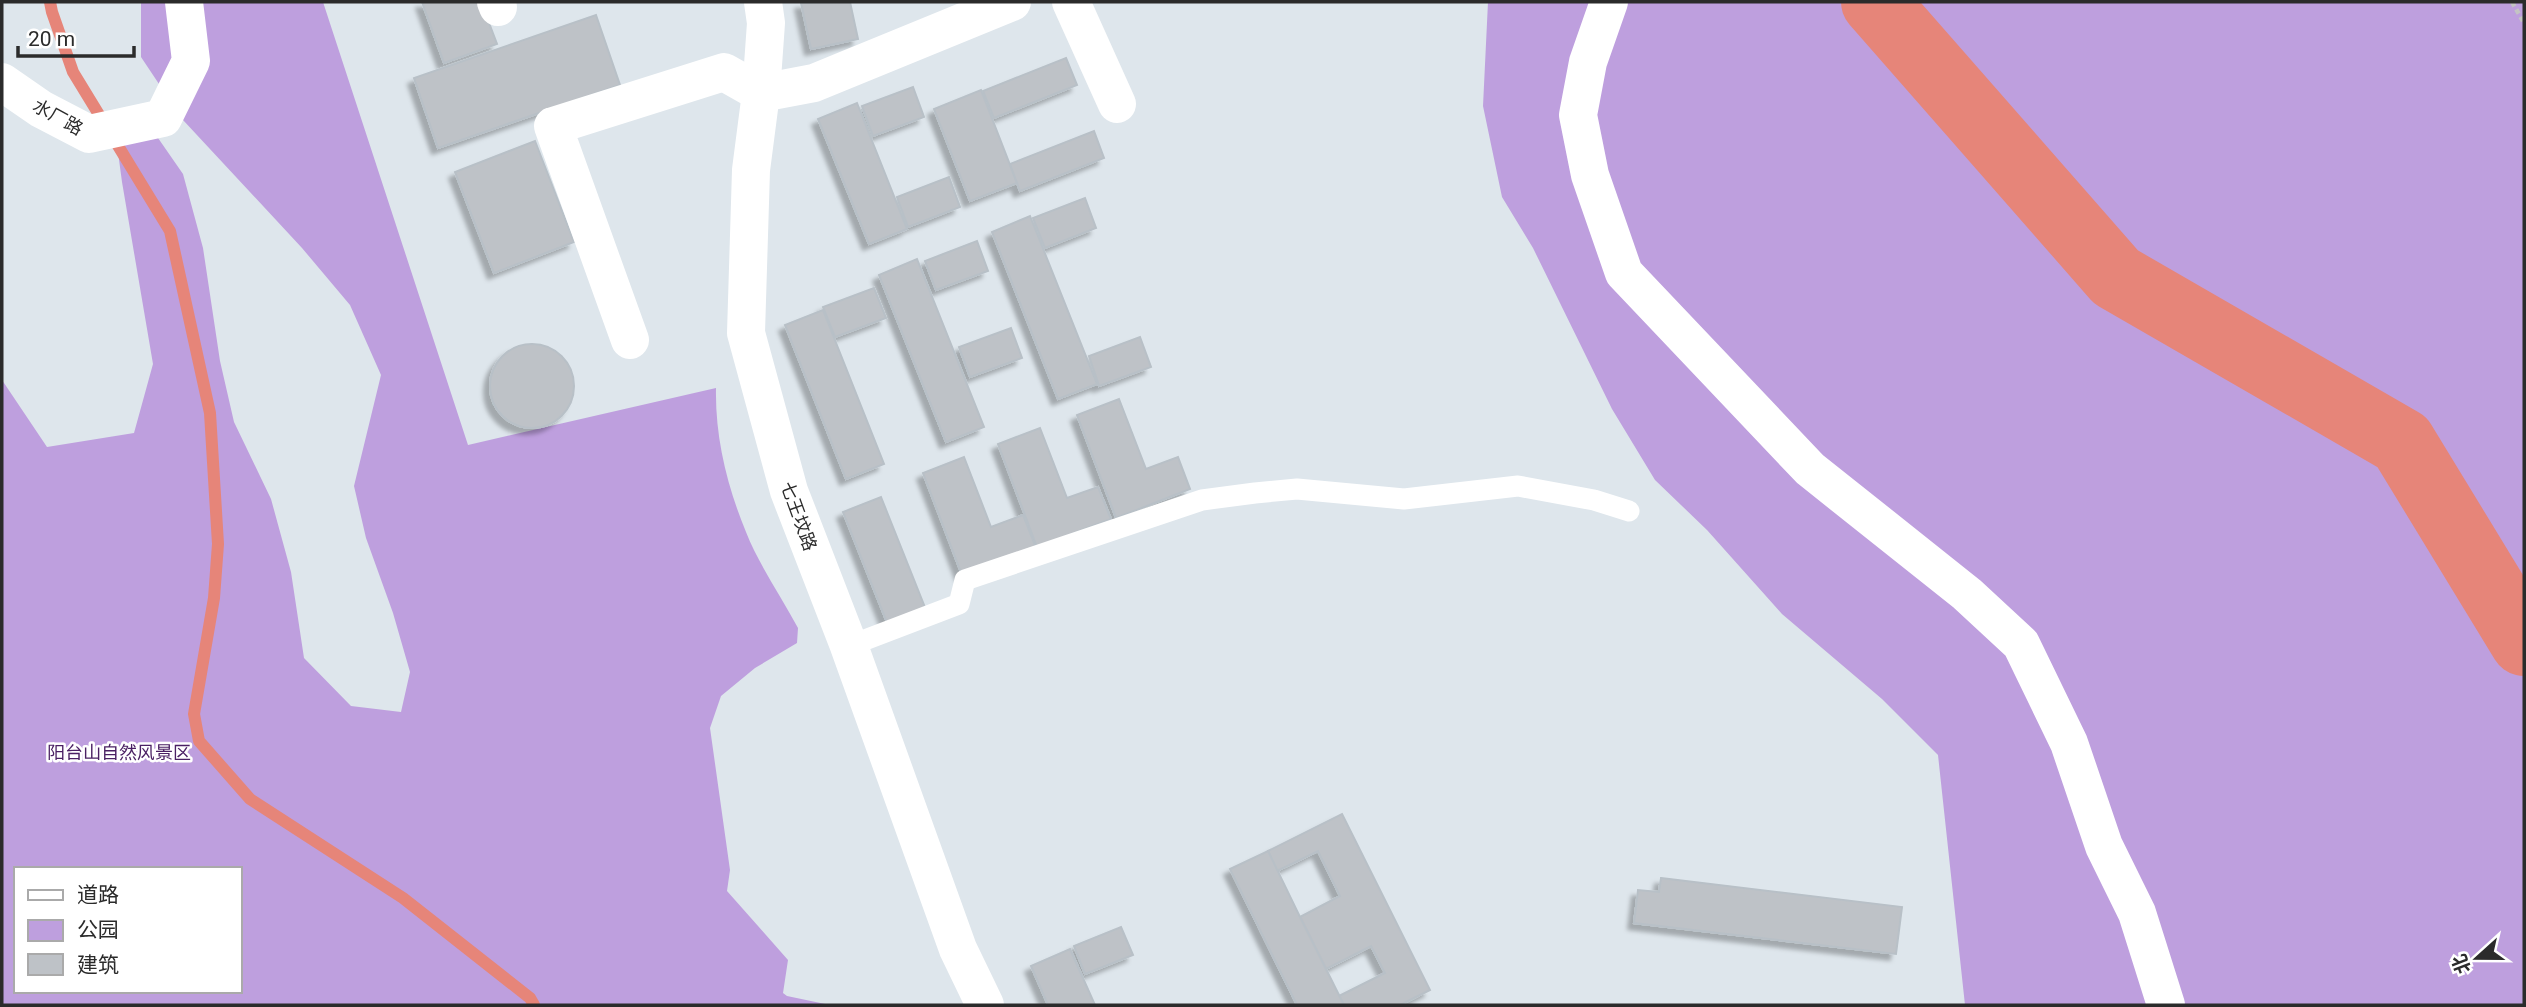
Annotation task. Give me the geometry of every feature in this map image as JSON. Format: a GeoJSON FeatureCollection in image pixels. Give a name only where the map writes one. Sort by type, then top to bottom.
{"type":"FeatureCollection","features":[{"type":"Feature","properties":{"kind":"street","name":"水厂路"},"geometry":{"type":"LineString","coordinates":[[2,82],[41,109],[89,134],[163,118],[191,61],[184,2]]}},
{"type":"Feature","properties":{"kind":"street","name":"七王坟路"},"geometry":{"type":"LineString","coordinates":[[763,2],[766,23],[761,93],[751,170],[746,334],[789,491],[849,646],[958,949],[985,1005]]}},
{"type":"Feature","properties":{"kind":"street"},"geometry":{"type":"LineString","coordinates":[[630,340],[553,126],[724,72],[761,93],[814,83],[1012,2]]}},
{"type":"Feature","properties":{"kind":"street"},"geometry":{"type":"LineString","coordinates":[[1071,2],[1117,104]]}},
{"type":"Feature","properties":{"kind":"street"},"geometry":{"type":"LineString","coordinates":[[1609,2],[1588,62],[1578,115],[1590,174],[1624,273],[1810,468],[1967,594],[2021,644],[2069,743],[2104,846],[2137,913],[2166,1005]]}},
{"type":"Feature","properties":{"kind":"lane"},"geometry":{"type":"LineString","coordinates":[[849,646],[960,604],[965,580],[1202,499],[1297,489],[1404,499],[1518,486],[1594,500],[1629,511]]}},
{"type":"Feature","properties":{"kind":"path"},"geometry":{"type":"LineString","coordinates":[[2512,2],[2524,23]]}},
{"type":"Feature","properties":{"kind":"green space","name":"阳台山自然风景区"},"geometry":{"type":"Polygon","coordinates":[[[141,2],[323,2],[468,445],[716,388],[720,443],[733,497],[757,556],[798,628],[797,643],[755,668],[721,696],[710,728],[730,870],[727,891],[788,960],[783,993],[830,1005],[2,1005],[2,380],[47,447],[134,433],[153,364],[113,115],[149,125],[183,174],[203,248],[220,361],[234,422],[271,499],[291,572],[304,658],[351,706],[401,712],[410,672],[393,613],[366,538],[354,486],[381,375],[350,305],[302,248],[183,120],[141,57],[141,2]]]}},
{"type":"Feature","properties":{"kind":"green space"},"geometry":{"type":"Polygon","coordinates":[[[1488,2],[2524,2],[2524,1005],[1965,1005],[1938,755],[1882,699],[1782,614],[1707,530],[1655,480],[1612,409],[1533,248],[1502,197],[1483,106],[1488,2]]]}},
{"type":"Feature","properties":{"kind":"building"},"geometry":{"type":"Polygon","coordinates":[[[422,2],[481,2],[497,44],[444,63],[422,2]]]}},
{"type":"Feature","properties":{"kind":"building"},"geometry":{"type":"Polygon","coordinates":[[[850,2],[858,39],[811,49],[801,3],[850,2]]]}},
{"type":"Feature","properties":{"kind":"building"},"geometry":{"type":"Polygon","coordinates":[[[596,15],[620,85],[438,148],[414,78],[596,15]]]}},
{"type":"Feature","properties":{"kind":"building"},"geometry":{"type":"Polygon","coordinates":[[[1066,58],[1077,85],[994,118],[983,91],[1066,58]]]}},
{"type":"Feature","properties":{"kind":"building"},"geometry":{"type":"Polygon","coordinates":[[[913,87],[924,117],[873,136],[862,106],[913,87]]]}},
{"type":"Feature","properties":{"kind":"building"},"geometry":{"type":"Polygon","coordinates":[[[981,90],[1017,183],[970,201],[934,109],[981,90]]]}},
{"type":"Feature","properties":{"kind":"building"},"geometry":{"type":"Polygon","coordinates":[[[857,103],[907,229],[869,244],[818,119],[857,103]]]}},
{"type":"Feature","properties":{"kind":"building"},"geometry":{"type":"Polygon","coordinates":[[[1094,131],[1104,158],[1020,191],[1010,164],[1094,131]]]}},
{"type":"Feature","properties":{"kind":"building"},"geometry":{"type":"Polygon","coordinates":[[[535,141],[574,242],[494,273],[455,172],[535,141]]]}},
{"type":"Feature","properties":{"kind":"building"},"geometry":{"type":"Polygon","coordinates":[[[949,177],[960,207],[908,227],[897,197],[949,177]]]}},
{"type":"Feature","properties":{"kind":"building"},"geometry":{"type":"Polygon","coordinates":[[[1085,198],[1096,228],[1045,248],[1033,218],[1085,198]]]}},
{"type":"Feature","properties":{"kind":"building"},"geometry":{"type":"Polygon","coordinates":[[[1030,216],[1097,384],[1058,399],[992,232],[1030,216]]]}},
{"type":"Feature","properties":{"kind":"building"},"geometry":{"type":"Polygon","coordinates":[[[977,241],[988,271],[936,290],[925,261],[977,241]]]}},
{"type":"Feature","properties":{"kind":"building"},"geometry":{"type":"Polygon","coordinates":[[[917,259],[984,427],[946,442],[879,275],[917,259]]]}},
{"type":"Feature","properties":{"kind":"building"},"geometry":{"type":"Polygon","coordinates":[[[874,288],[886,318],[835,337],[823,307],[874,288]]]}},
{"type":"Feature","properties":{"kind":"building"},"geometry":{"type":"Polygon","coordinates":[[[823,310],[884,464],[846,479],[785,325],[823,310]]]}},
{"type":"Feature","properties":{"kind":"building"},"geometry":{"type":"Polygon","coordinates":[[[1011,328],[1022,358],[970,377],[959,347],[1011,328]]]}},
{"type":"Feature","properties":{"kind":"building"},"geometry":{"type":"Polygon","coordinates":[[[1140,337],[1151,367],[1099,386],[1089,356],[1140,337]]]}},
{"type":"Feature","properties":{"kind":"building"},"geometry":{"type":"Polygon","coordinates":[[[532,344],[548,347],[562,356],[571,370],[574,386],[571,402],[562,416],[548,425],[532,428],[516,425],[502,416],[493,402],[490,386],[493,370],[502,356],[516,347],[532,344]]]}},
{"type":"Feature","properties":{"kind":"building"},"geometry":{"type":"Polygon","coordinates":[[[1119,399],[1146,469],[1178,457],[1190,489],[1116,518],[1077,415],[1119,399]]]}},
{"type":"Feature","properties":{"kind":"building"},"geometry":{"type":"Polygon","coordinates":[[[1040,428],[1067,498],[1098,487],[1111,519],[1037,547],[998,444],[1040,428]]]}},
{"type":"Feature","properties":{"kind":"building"},"geometry":{"type":"Polygon","coordinates":[[[964,457],[991,527],[1023,515],[1036,548],[962,575],[923,473],[964,457]]]}},
{"type":"Feature","properties":{"kind":"building"},"geometry":{"type":"Polygon","coordinates":[[[881,497],[926,610],[888,625],[843,512],[881,497]]]}},
{"type":"Feature","properties":{"kind":"building"},"geometry":{"type":"Polygon","coordinates":[[[1342,814],[1430,990],[1400,1005],[1344,1005],[1339,996],[1385,973],[1371,946],[1326,969],[1300,917],[1340,896],[1318,851],[1277,871],[1268,851],[1342,814]]]}},
{"type":"Feature","properties":{"kind":"building"},"geometry":{"type":"Polygon","coordinates":[[[1268,851],[1344,1005],[1297,1005],[1230,869],[1268,851]]]}},
{"type":"Feature","properties":{"kind":"building"},"geometry":{"type":"Polygon","coordinates":[[[1661,878],[1902,907],[1896,954],[1634,923],[1638,890],[1659,892],[1661,878]]]}},
{"type":"Feature","properties":{"kind":"building"},"geometry":{"type":"Polygon","coordinates":[[[1121,927],[1133,955],[1085,974],[1074,946],[1121,927]]]}},
{"type":"Feature","properties":{"kind":"building"},"geometry":{"type":"Polygon","coordinates":[[[1070,949],[1095,1005],[1048,1005],[1031,966],[1070,949]]]}},
{"type":"Feature","properties":{"kind":"waterway"},"geometry":{"type":"LineString","coordinates":[[50,2],[73,72],[170,231],[210,413],[218,544],[214,598],[194,714],[199,741],[250,799],[403,898],[530,998],[534,1005]]}},
{"type":"Feature","properties":{"kind":"waterway"},"geometry":{"type":"LineString","coordinates":[[1875,2],[2116,277],[2402,442],[2524,642]]}}]}
